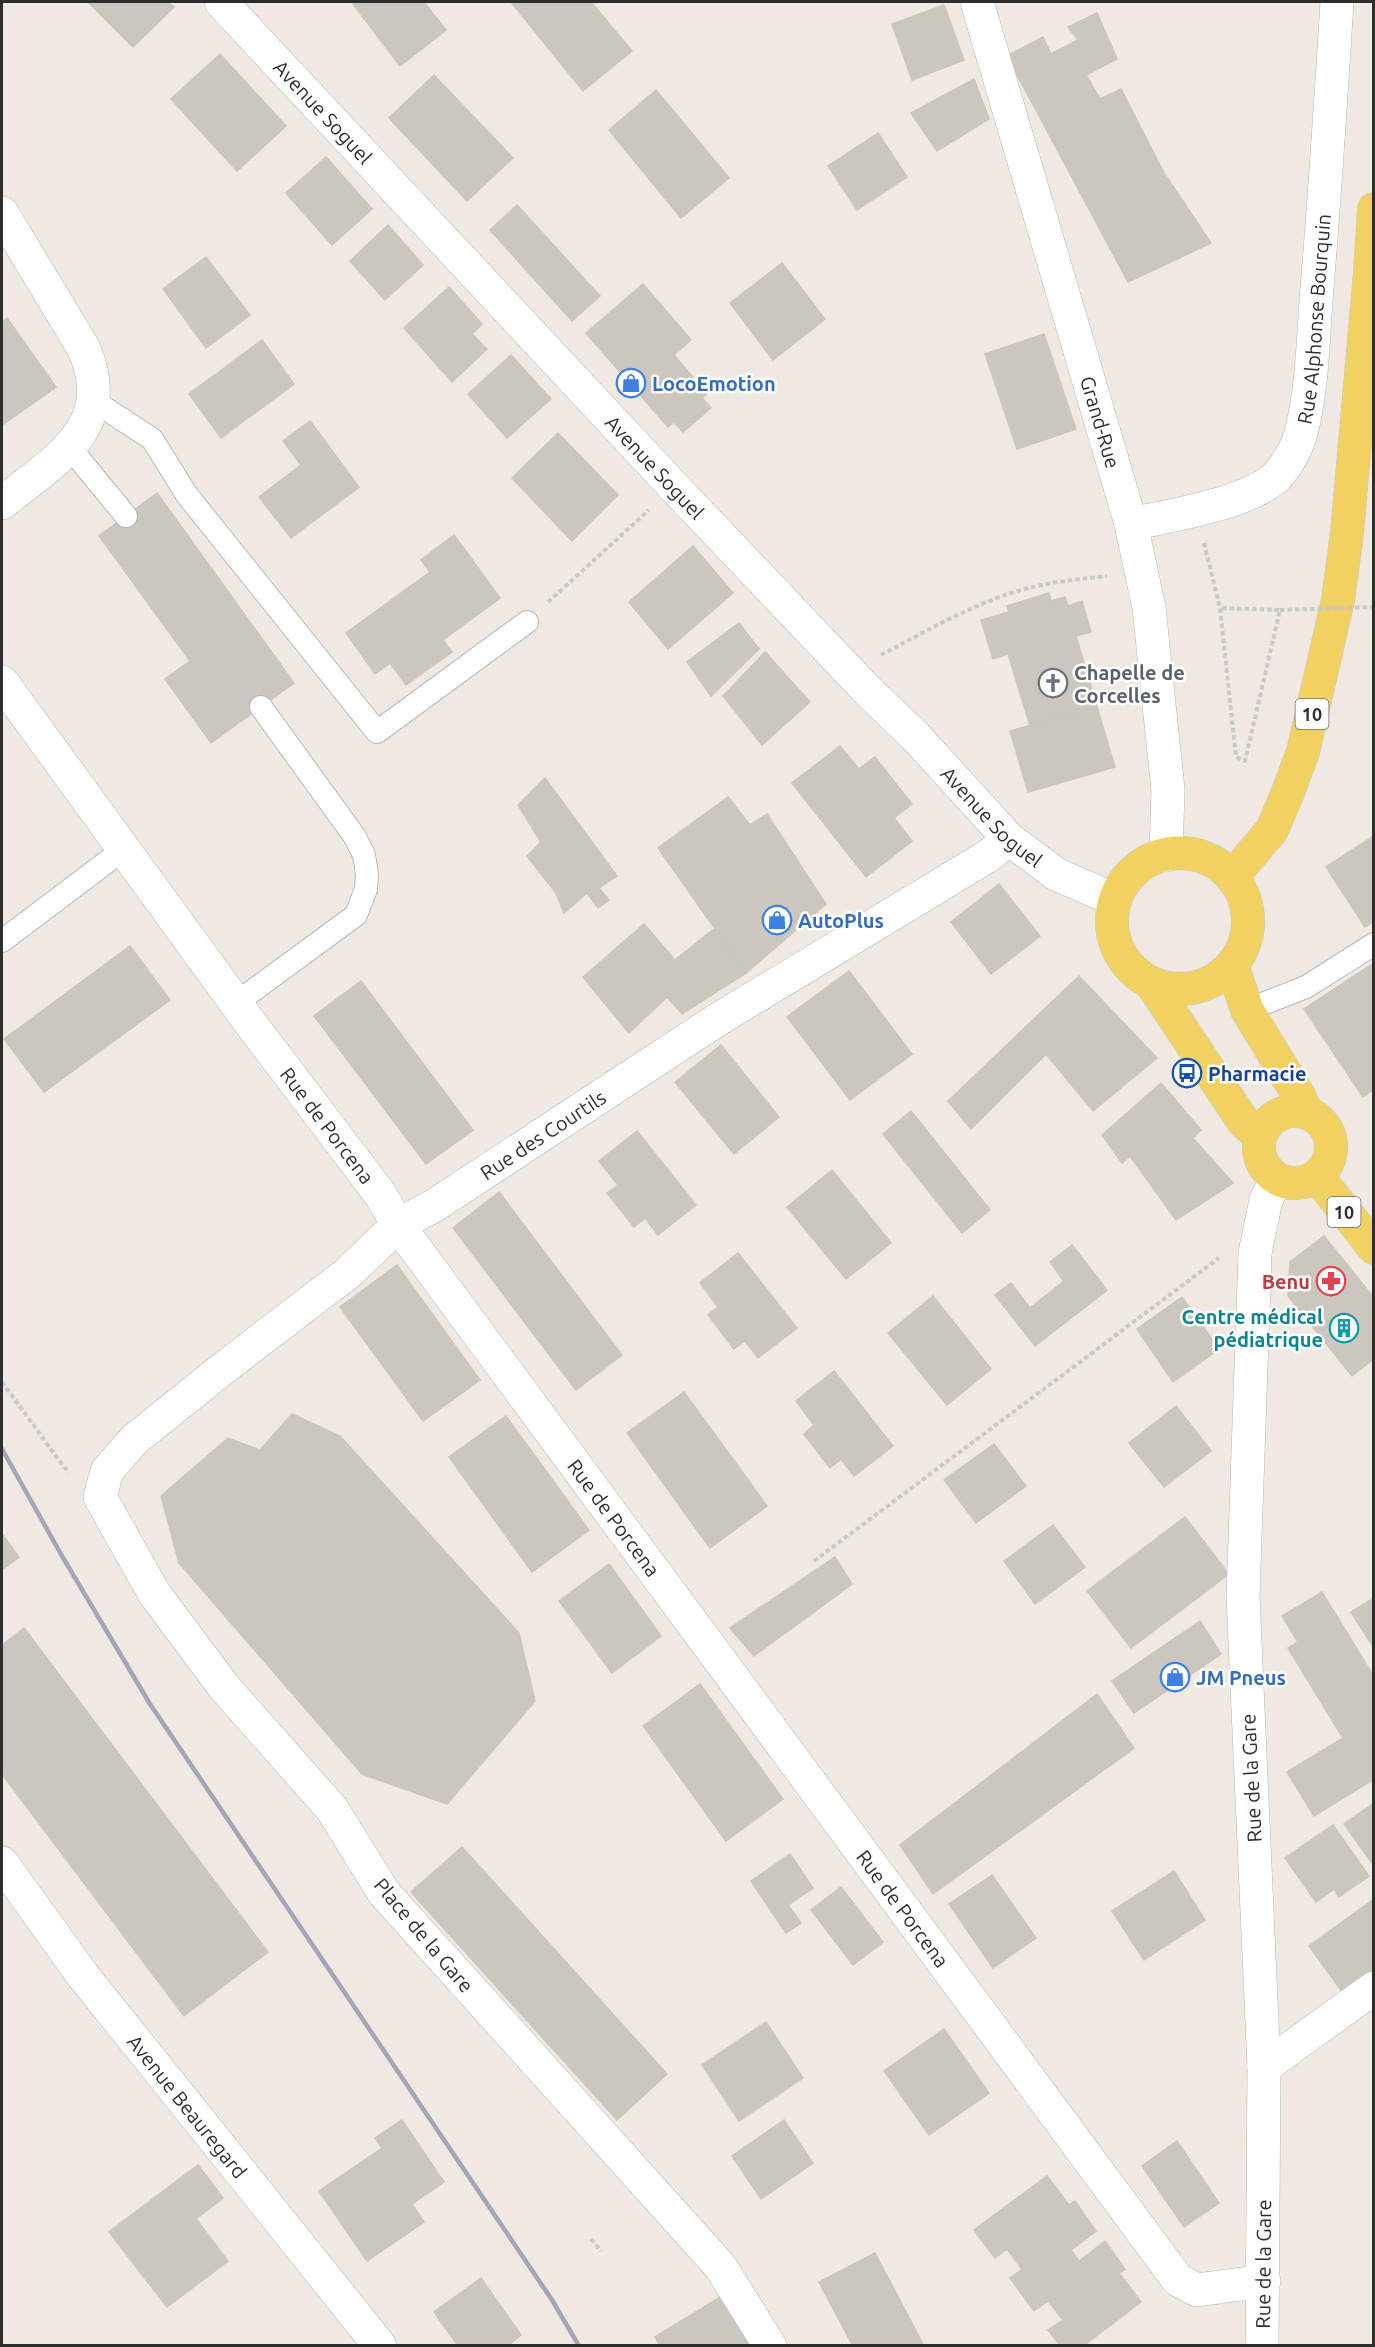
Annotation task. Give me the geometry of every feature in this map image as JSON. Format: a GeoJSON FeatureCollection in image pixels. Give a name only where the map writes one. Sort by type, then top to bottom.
{"type":"FeatureCollection","features":[{"type":"Feature","properties":{"kind":"main road","name":"10"},"geometry":{"type":"LineString","coordinates":[[1232,877],[1272,830],[1288,792],[1303,752],[1338,600],[1347,533],[1374,209]]}},
{"type":"Feature","properties":{"kind":"main road"},"geometry":{"type":"LineString","coordinates":[[1184,853],[1202,857],[1218,865],[1232,877],[1242,893],[1247,912],[1247,931],[1242,949],[1233,965],[1215,980],[1195,988],[1172,989],[1150,983],[1134,972],[1122,957],[1114,939],[1112,920],[1115,900],[1123,884],[1134,871],[1149,861],[1166,855],[1184,853]]}},
{"type":"Feature","properties":{"kind":"main road"},"geometry":{"type":"LineString","coordinates":[[1233,965],[1247,1010],[1307,1113]]}},
{"type":"Feature","properties":{"kind":"main road"},"geometry":{"type":"LineString","coordinates":[[1150,983],[1243,1121],[1260,1137]]}},
{"type":"Feature","properties":{"kind":"main road"},"geometry":{"type":"LineString","coordinates":[[1284,1112],[1307,1113],[1323,1125],[1331,1145],[1330,1157],[1325,1168],[1317,1176],[1298,1183],[1277,1179],[1261,1161],[1258,1149],[1265,1126],[1284,1112]]}},
{"type":"Feature","properties":{"kind":"main road","name":"10"},"geometry":{"type":"LineString","coordinates":[[1317,1176],[1374,1248]]}},
{"type":"Feature","properties":{"kind":"street","name":"Avenue Soguel"},"geometry":{"type":"LineString","coordinates":[[221,2],[674,487],[868,691],[916,737],[1009,839],[1056,874],[1115,900]]}},
{"type":"Feature","properties":{"kind":"street","name":"Grand-Rue"},"geometry":{"type":"LineString","coordinates":[[977,2],[1131,524],[1143,576],[1168,790],[1166,855]]}},
{"type":"Feature","properties":{"kind":"street","name":"Rue Alphonse Bourquin"},"geometry":{"type":"LineString","coordinates":[[1131,524],[1196,510],[1263,487],[1282,469],[1301,434],[1311,365],[1337,2]]}},
{"type":"Feature","properties":{"kind":"street"},"geometry":{"type":"LineString","coordinates":[[2,213],[84,350],[91,366],[94,401],[80,436],[70,448],[2,503]]}},
{"type":"Feature","properties":{"kind":"street","name":"Rue de Porcena"},"geometry":{"type":"LineString","coordinates":[[2,682],[236,1003],[380,1194],[398,1225],[1178,2280],[1197,2290],[1264,2281]]}},
{"type":"Feature","properties":{"kind":"street","name":"Rue des Courtils"},"geometry":{"type":"LineString","coordinates":[[103,1484],[134,1440],[348,1273],[398,1225],[435,1205],[717,1020],[988,856],[1009,839]]}},
{"type":"Feature","properties":{"kind":"street","name":"Rue de la Gare"},"geometry":{"type":"LineString","coordinates":[[1262,2346],[1264,2067],[1243,1597],[1255,1253],[1266,1200],[1277,1179]]}},
{"type":"Feature","properties":{"kind":"street","name":"Place de la Gare"},"geometry":{"type":"LineString","coordinates":[[103,1484],[154,1593],[224,1687],[332,1809],[384,1893],[720,2266],[770,2346]]}},
{"type":"Feature","properties":{"kind":"street","name":"Avenue Beauregard"},"geometry":{"type":"LineString","coordinates":[[2,1863],[84,1977],[380,2346]]}},
{"type":"Feature","properties":{"kind":"street"},"geometry":{"type":"LineString","coordinates":[[1264,2067],[1374,1988]]}},
{"type":"Feature","properties":{"kind":"lane"},"geometry":{"type":"LineString","coordinates":[[94,401],[152,439],[187,495],[377,732],[527,622]]}},
{"type":"Feature","properties":{"kind":"lane"},"geometry":{"type":"LineString","coordinates":[[70,448],[126,516]]}},
{"type":"Feature","properties":{"kind":"lane"},"geometry":{"type":"LineString","coordinates":[[236,1003],[356,915],[366,889],[367,874],[364,855],[355,837],[261,707]]}},
{"type":"Feature","properties":{"kind":"lane"},"geometry":{"type":"LineString","coordinates":[[2,941],[124,849]]}},
{"type":"Feature","properties":{"kind":"lane"},"geometry":{"type":"LineString","coordinates":[[1247,1010],[1306,987],[1374,944]]}},
{"type":"Feature","properties":{"kind":"path"},"geometry":{"type":"LineString","coordinates":[[527,622],[674,487]]}},
{"type":"Feature","properties":{"kind":"path"},"geometry":{"type":"LineString","coordinates":[[1196,510],[1220,608],[1236,757],[1245,761],[1280,610]]}},
{"type":"Feature","properties":{"kind":"path"},"geometry":{"type":"LineString","coordinates":[[868,691],[883,675],[877,658],[930,629],[996,599],[1032,587],[1107,576],[1143,576]]}},
{"type":"Feature","properties":{"kind":"path"},"geometry":{"type":"LineString","coordinates":[[1220,608],[1280,610],[1374,607]]}},
{"type":"Feature","properties":{"kind":"path"},"geometry":{"type":"LineString","coordinates":[[814,1561],[1260,1227]]}},
{"type":"Feature","properties":{"kind":"path"},"geometry":{"type":"LineString","coordinates":[[2,1382],[64,1467],[103,1484]]}},
{"type":"Feature","properties":{"kind":"path"},"geometry":{"type":"LineString","coordinates":[[591,2239],[601,2251]]}},
{"type":"Feature","properties":{"kind":"building"},"geometry":{"type":"Polygon","coordinates":[[[88,2],[168,2],[174,7],[133,47],[88,2]]]}},
{"type":"Feature","properties":{"kind":"building"},"geometry":{"type":"Polygon","coordinates":[[[357,2],[424,2],[446,30],[400,66],[353,4],[357,2]]]}},
{"type":"Feature","properties":{"kind":"building"},"geometry":{"type":"Polygon","coordinates":[[[511,2],[591,2],[632,51],[583,91],[511,2]]]}},
{"type":"Feature","properties":{"kind":"building"},"geometry":{"type":"Polygon","coordinates":[[[944,5],[964,60],[912,80],[892,24],[944,5]]]}},
{"type":"Feature","properties":{"kind":"building"},"geometry":{"type":"Polygon","coordinates":[[[1097,13],[1117,59],[1086,75],[1100,99],[1121,89],[1164,173],[1211,243],[1128,282],[1007,56],[1043,37],[1051,54],[1078,40],[1068,27],[1097,13]]]}},
{"type":"Feature","properties":{"kind":"building"},"geometry":{"type":"Polygon","coordinates":[[[220,54],[286,126],[237,171],[171,99],[220,54]]]}},
{"type":"Feature","properties":{"kind":"building"},"geometry":{"type":"Polygon","coordinates":[[[434,75],[513,158],[467,201],[389,118],[434,75]]]}},
{"type":"Feature","properties":{"kind":"building"},"geometry":{"type":"Polygon","coordinates":[[[974,79],[989,119],[937,151],[911,113],[974,79]]]}},
{"type":"Feature","properties":{"kind":"building"},"geometry":{"type":"Polygon","coordinates":[[[656,90],[729,178],[681,218],[609,130],[656,90]]]}},
{"type":"Feature","properties":{"kind":"building"},"geometry":{"type":"Polygon","coordinates":[[[878,133],[907,177],[857,210],[828,166],[878,133]]]}},
{"type":"Feature","properties":{"kind":"building"},"geometry":{"type":"Polygon","coordinates":[[[326,157],[372,209],[332,245],[286,193],[326,157]]]}},
{"type":"Feature","properties":{"kind":"building"},"geometry":{"type":"Polygon","coordinates":[[[517,205],[600,296],[572,321],[490,230],[517,205]]]}},
{"type":"Feature","properties":{"kind":"building"},"geometry":{"type":"Polygon","coordinates":[[[388,225],[423,265],[385,300],[350,261],[388,225]]]}},
{"type":"Feature","properties":{"kind":"building"},"geometry":{"type":"Polygon","coordinates":[[[206,257],[250,315],[206,348],[163,289],[206,257]]]}},
{"type":"Feature","properties":{"kind":"building"},"geometry":{"type":"Polygon","coordinates":[[[782,263],[825,319],[773,360],[730,303],[782,263]]]}},
{"type":"Feature","properties":{"kind":"building"},"geometry":{"type":"Polygon","coordinates":[[[643,284],[691,340],[674,355],[707,394],[702,398],[711,408],[683,432],[674,422],[668,427],[586,333],[643,284]]]}},
{"type":"Feature","properties":{"kind":"building"},"geometry":{"type":"Polygon","coordinates":[[[449,287],[482,324],[472,334],[487,349],[452,382],[404,328],[449,287]]]}},
{"type":"Feature","properties":{"kind":"building"},"geometry":{"type":"Polygon","coordinates":[[[7,318],[56,387],[2,425],[2,322],[7,318]]]}},
{"type":"Feature","properties":{"kind":"building"},"geometry":{"type":"Polygon","coordinates":[[[1044,334],[1076,429],[1017,449],[985,354],[1044,334]]]}},
{"type":"Feature","properties":{"kind":"building"},"geometry":{"type":"Polygon","coordinates":[[[262,340],[294,384],[221,438],[189,394],[262,340]]]}},
{"type":"Feature","properties":{"kind":"building"},"geometry":{"type":"Polygon","coordinates":[[[511,355],[551,399],[507,438],[468,394],[511,355]]]}},
{"type":"Feature","properties":{"kind":"building"},"geometry":{"type":"Polygon","coordinates":[[[310,421],[359,487],[291,538],[259,497],[301,465],[283,441],[310,421]]]}},
{"type":"Feature","properties":{"kind":"building"},"geometry":{"type":"Polygon","coordinates":[[[558,433],[618,495],[572,541],[512,478],[558,433]]]}},
{"type":"Feature","properties":{"kind":"building"},"geometry":{"type":"Polygon","coordinates":[[[157,493],[294,683],[211,743],[165,679],[190,661],[99,536],[157,493]]]}},
{"type":"Feature","properties":{"kind":"building"},"geometry":{"type":"Polygon","coordinates":[[[454,535],[500,598],[443,640],[452,652],[406,685],[390,663],[375,674],[346,633],[430,572],[421,560],[454,535]]]}},
{"type":"Feature","properties":{"kind":"building"},"geometry":{"type":"Polygon","coordinates":[[[693,546],[733,593],[668,649],[629,602],[693,546]]]}},
{"type":"Feature","properties":{"kind":"building","name":"Chapelle de Corcelles"},"geometry":{"type":"Polygon","coordinates":[[[1049,593],[1051,601],[1065,597],[1068,606],[1082,601],[1091,632],[1076,636],[1097,707],[1030,726],[1008,654],[993,659],[981,620],[1009,612],[1007,606],[1049,593]]]}},
{"type":"Feature","properties":{"kind":"building"},"geometry":{"type":"Polygon","coordinates":[[[739,623],[759,649],[711,696],[687,662],[739,623]]]}},
{"type":"Feature","properties":{"kind":"building"},"geometry":{"type":"Polygon","coordinates":[[[765,652],[810,702],[762,745],[723,696],[765,652]]]}},
{"type":"Feature","properties":{"kind":"building"},"geometry":{"type":"Polygon","coordinates":[[[1097,707],[1115,767],[1028,792],[1010,731],[1097,707]]]}},
{"type":"Feature","properties":{"kind":"building"},"geometry":{"type":"Polygon","coordinates":[[[840,746],[859,769],[875,757],[912,804],[894,818],[912,841],[866,877],[792,783],[840,746]]]}},
{"type":"Feature","properties":{"kind":"building"},"geometry":{"type":"Polygon","coordinates":[[[545,778],[617,876],[599,888],[609,900],[598,908],[587,893],[564,913],[556,893],[527,856],[541,842],[518,805],[545,778]]]}},
{"type":"Feature","properties":{"kind":"building"},"geometry":{"type":"Polygon","coordinates":[[[728,797],[750,825],[767,814],[826,904],[746,973],[658,848],[728,797]]]}},
{"type":"Feature","properties":{"kind":"building"},"geometry":{"type":"Polygon","coordinates":[[[1374,836],[1374,921],[1365,927],[1326,867],[1374,836]]]}},
{"type":"Feature","properties":{"kind":"building"},"geometry":{"type":"Polygon","coordinates":[[[999,884],[1040,936],[991,974],[951,922],[999,884]]]}},
{"type":"Feature","properties":{"kind":"building"},"geometry":{"type":"Polygon","coordinates":[[[644,924],[675,960],[715,928],[746,973],[682,1014],[667,997],[629,1033],[583,977],[644,924]]]}},
{"type":"Feature","properties":{"kind":"building"},"geometry":{"type":"Polygon","coordinates":[[[130,946],[170,1000],[44,1092],[4,1039],[130,946]]]}},
{"type":"Feature","properties":{"kind":"building"},"geometry":{"type":"Polygon","coordinates":[[[1374,963],[1374,1089],[1363,1097],[1304,1009],[1374,963]]]}},
{"type":"Feature","properties":{"kind":"building"},"geometry":{"type":"Polygon","coordinates":[[[849,971],[912,1054],[850,1100],[787,1017],[849,971]]]}},
{"type":"Feature","properties":{"kind":"building"},"geometry":{"type":"Polygon","coordinates":[[[1079,976],[1157,1058],[1093,1111],[1046,1054],[971,1129],[948,1101],[1079,976]]]}},
{"type":"Feature","properties":{"kind":"building"},"geometry":{"type":"Polygon","coordinates":[[[361,981],[473,1130],[426,1164],[314,1016],[361,981]]]}},
{"type":"Feature","properties":{"kind":"building"},"geometry":{"type":"Polygon","coordinates":[[[721,1045],[779,1117],[734,1154],[675,1082],[721,1045]]]}},
{"type":"Feature","properties":{"kind":"building"},"geometry":{"type":"Polygon","coordinates":[[[1161,1083],[1201,1130],[1193,1138],[1233,1183],[1176,1220],[1130,1156],[1122,1163],[1102,1135],[1161,1083]]]}},
{"type":"Feature","properties":{"kind":"building"},"geometry":{"type":"Polygon","coordinates":[[[911,1111],[990,1210],[962,1233],[883,1134],[911,1111]]]}},
{"type":"Feature","properties":{"kind":"building"},"geometry":{"type":"Polygon","coordinates":[[[637,1131],[696,1205],[658,1235],[645,1218],[634,1227],[607,1193],[618,1185],[599,1161],[637,1131]]]}},
{"type":"Feature","properties":{"kind":"building"},"geometry":{"type":"Polygon","coordinates":[[[832,1170],[891,1243],[846,1279],[787,1207],[832,1170]]]}},
{"type":"Feature","properties":{"kind":"building"},"geometry":{"type":"Polygon","coordinates":[[[499,1192],[622,1355],[576,1390],[453,1228],[499,1192]]]}},
{"type":"Feature","properties":{"kind":"building","name":"Centre médical pédiatrique"},"geometry":{"type":"Polygon","coordinates":[[[1324,1236],[1374,1298],[1374,1359],[1352,1376],[1288,1296],[1290,1262],[1324,1236]]]}},
{"type":"Feature","properties":{"kind":"building"},"geometry":{"type":"Polygon","coordinates":[[[1072,1245],[1107,1290],[1035,1346],[995,1295],[1011,1283],[1030,1308],[1064,1281],[1050,1262],[1072,1245]]]}},
{"type":"Feature","properties":{"kind":"building"},"geometry":{"type":"Polygon","coordinates":[[[738,1253],[797,1328],[758,1358],[745,1341],[734,1349],[708,1315],[718,1307],[700,1283],[738,1253]]]}},
{"type":"Feature","properties":{"kind":"building"},"geometry":{"type":"Polygon","coordinates":[[[397,1265],[480,1380],[423,1421],[340,1307],[397,1265]]]}},
{"type":"Feature","properties":{"kind":"building"},"geometry":{"type":"Polygon","coordinates":[[[933,1296],[991,1369],[947,1405],[888,1333],[933,1296]]]}},
{"type":"Feature","properties":{"kind":"building"},"geometry":{"type":"Polygon","coordinates":[[[1182,1297],[1219,1349],[1173,1382],[1137,1329],[1182,1297]]]}},
{"type":"Feature","properties":{"kind":"building"},"geometry":{"type":"Polygon","coordinates":[[[834,1371],[893,1446],[854,1476],[841,1459],[830,1468],[804,1434],[814,1425],[796,1401],[834,1371]]]}},
{"type":"Feature","properties":{"kind":"building"},"geometry":{"type":"Polygon","coordinates":[[[684,1392],[767,1506],[710,1548],[627,1433],[684,1392]]]}},
{"type":"Feature","properties":{"kind":"building"},"geometry":{"type":"Polygon","coordinates":[[[1176,1406],[1211,1451],[1164,1487],[1129,1443],[1176,1406]]]}},
{"type":"Feature","properties":{"kind":"building"},"geometry":{"type":"Polygon","coordinates":[[[292,1414],[340,1436],[519,1633],[535,1701],[447,1804],[362,1774],[179,1563],[161,1496],[228,1438],[260,1450],[292,1414]]]}},
{"type":"Feature","properties":{"kind":"building"},"geometry":{"type":"Polygon","coordinates":[[[506,1416],[589,1530],[532,1572],[449,1457],[506,1416]]]}},
{"type":"Feature","properties":{"kind":"building"},"geometry":{"type":"Polygon","coordinates":[[[994,1444],[1026,1486],[976,1523],[944,1480],[994,1444]]]}},
{"type":"Feature","properties":{"kind":"building"},"geometry":{"type":"Polygon","coordinates":[[[1185,1517],[1229,1574],[1131,1648],[1087,1591],[1185,1517]]]}},
{"type":"Feature","properties":{"kind":"building"},"geometry":{"type":"Polygon","coordinates":[[[1053,1525],[1085,1567],[1035,1604],[1004,1561],[1053,1525]]]}},
{"type":"Feature","properties":{"kind":"building"},"geometry":{"type":"Polygon","coordinates":[[[2,1534],[19,1557],[2,1570],[2,1534]]]}},
{"type":"Feature","properties":{"kind":"building"},"geometry":{"type":"Polygon","coordinates":[[[835,1557],[852,1584],[754,1656],[730,1628],[835,1557]]]}},
{"type":"Feature","properties":{"kind":"building"},"geometry":{"type":"Polygon","coordinates":[[[609,1564],[661,1636],[612,1673],[559,1601],[609,1564]]]}},
{"type":"Feature","properties":{"kind":"building"},"geometry":{"type":"Polygon","coordinates":[[[1322,1592],[1374,1677],[1374,1779],[1314,1816],[1287,1772],[1343,1738],[1288,1648],[1298,1642],[1282,1616],[1322,1592]]]}},
{"type":"Feature","properties":{"kind":"building"},"geometry":{"type":"Polygon","coordinates":[[[1374,1598],[1374,1648],[1351,1612],[1374,1598]]]}},
{"type":"Feature","properties":{"kind":"building"},"geometry":{"type":"Polygon","coordinates":[[[1200,1621],[1221,1654],[1134,1713],[1112,1681],[1200,1621]]]}},
{"type":"Feature","properties":{"kind":"building"},"geometry":{"type":"Polygon","coordinates":[[[24,1628],[268,1952],[184,2016],[2,1774],[2,1645],[24,1628]]]}},
{"type":"Feature","properties":{"kind":"building"},"geometry":{"type":"Polygon","coordinates":[[[700,1684],[783,1799],[726,1841],[643,1726],[700,1684]]]}},
{"type":"Feature","properties":{"kind":"building"},"geometry":{"type":"Polygon","coordinates":[[[1097,1694],[1134,1748],[933,1894],[900,1845],[1097,1694]]]}},
{"type":"Feature","properties":{"kind":"building"},"geometry":{"type":"Polygon","coordinates":[[[1374,1803],[1374,1866],[1344,1824],[1374,1803]]]}},
{"type":"Feature","properties":{"kind":"building"},"geometry":{"type":"Polygon","coordinates":[[[1333,1825],[1369,1876],[1339,1897],[1334,1889],[1316,1902],[1285,1858],[1333,1825]]]}},
{"type":"Feature","properties":{"kind":"building"},"geometry":{"type":"Polygon","coordinates":[[[462,1847],[667,2074],[617,2120],[411,1892],[462,1847]]]}},
{"type":"Feature","properties":{"kind":"building"},"geometry":{"type":"Polygon","coordinates":[[[790,1854],[813,1888],[788,1905],[801,1923],[786,1933],[751,1881],[790,1854]]]}},
{"type":"Feature","properties":{"kind":"building"},"geometry":{"type":"Polygon","coordinates":[[[1174,1871],[1205,1920],[1144,1960],[1112,1911],[1174,1871]]]}},
{"type":"Feature","properties":{"kind":"building"},"geometry":{"type":"Polygon","coordinates":[[[992,1875],[1036,1938],[993,1968],[949,1904],[992,1875]]]}},
{"type":"Feature","properties":{"kind":"building"},"geometry":{"type":"Polygon","coordinates":[[[841,1887],[883,1942],[853,1965],[811,1910],[841,1887]]]}},
{"type":"Feature","properties":{"kind":"building"},"geometry":{"type":"Polygon","coordinates":[[[1374,1899],[1374,1971],[1343,1993],[1309,1946],[1374,1899]]]}},
{"type":"Feature","properties":{"kind":"building"},"geometry":{"type":"Polygon","coordinates":[[[766,2022],[803,2078],[739,2121],[702,2065],[766,2022]]]}},
{"type":"Feature","properties":{"kind":"building"},"geometry":{"type":"Polygon","coordinates":[[[944,2029],[989,2093],[929,2135],[884,2071],[944,2029]]]}},
{"type":"Feature","properties":{"kind":"building"},"geometry":{"type":"Polygon","coordinates":[[[402,2120],[444,2182],[412,2204],[424,2222],[367,2261],[319,2191],[382,2148],[375,2138],[402,2120]]]}},
{"type":"Feature","properties":{"kind":"building"},"geometry":{"type":"Polygon","coordinates":[[[784,2120],[813,2163],[761,2199],[732,2156],[784,2120]]]}},
{"type":"Feature","properties":{"kind":"building"},"geometry":{"type":"Polygon","coordinates":[[[1177,2141],[1219,2203],[1184,2227],[1142,2166],[1177,2141]]]}},
{"type":"Feature","properties":{"kind":"building"},"geometry":{"type":"Polygon","coordinates":[[[198,2165],[223,2198],[196,2219],[228,2261],[167,2307],[109,2232],[198,2165]]]}},
{"type":"Feature","properties":{"kind":"building"},"geometry":{"type":"Polygon","coordinates":[[[1047,2176],[1069,2205],[1075,2201],[1096,2231],[1071,2250],[1079,2261],[1105,2241],[1125,2269],[1119,2273],[1141,2302],[1083,2346],[1060,2346],[1048,2330],[1063,2320],[1048,2301],[1034,2311],[1010,2278],[1022,2269],[1007,2249],[995,2258],[974,2230],[1047,2176]]]}},
{"type":"Feature","properties":{"kind":"building"},"geometry":{"type":"Polygon","coordinates":[[[875,2253],[924,2346],[853,2346],[819,2282],[875,2253]]]}},
{"type":"Feature","properties":{"kind":"building"},"geometry":{"type":"Polygon","coordinates":[[[481,2278],[521,2335],[507,2346],[458,2346],[434,2312],[481,2278]]]}},
{"type":"Feature","properties":{"kind":"building"},"geometry":{"type":"Polygon","coordinates":[[[725,2294],[756,2346],[660,2346],[655,2337],[725,2294]]]}},
{"type":"Feature","properties":{"kind":"railway"},"geometry":{"type":"LineString","coordinates":[[2,1449],[62,1556],[150,1704],[552,2300],[579,2346]]}},
{"type":"Feature","properties":{"kind":"place","name":"LocoEmotion"},"geometry":{"type":"Point","coordinates":[631,383]}},
{"type":"Feature","properties":{"kind":"place","name":"Chapelle de Corcelles"},"geometry":{"type":"Point","coordinates":[1053,683]}},
{"type":"Feature","properties":{"kind":"place","name":"AutoPlus"},"geometry":{"type":"Point","coordinates":[777,920]}},
{"type":"Feature","properties":{"kind":"place","name":"Pharmacie"},"geometry":{"type":"Point","coordinates":[1187,1073]}},
{"type":"Feature","properties":{"kind":"place","name":"Benu"},"geometry":{"type":"Point","coordinates":[1331,1281]}},
{"type":"Feature","properties":{"kind":"place","name":"Centre médical pédiatrique"},"geometry":{"type":"Point","coordinates":[1344,1328]}},
{"type":"Feature","properties":{"kind":"place","name":"JM Pneus"},"geometry":{"type":"Point","coordinates":[1175,1677]}}]}
